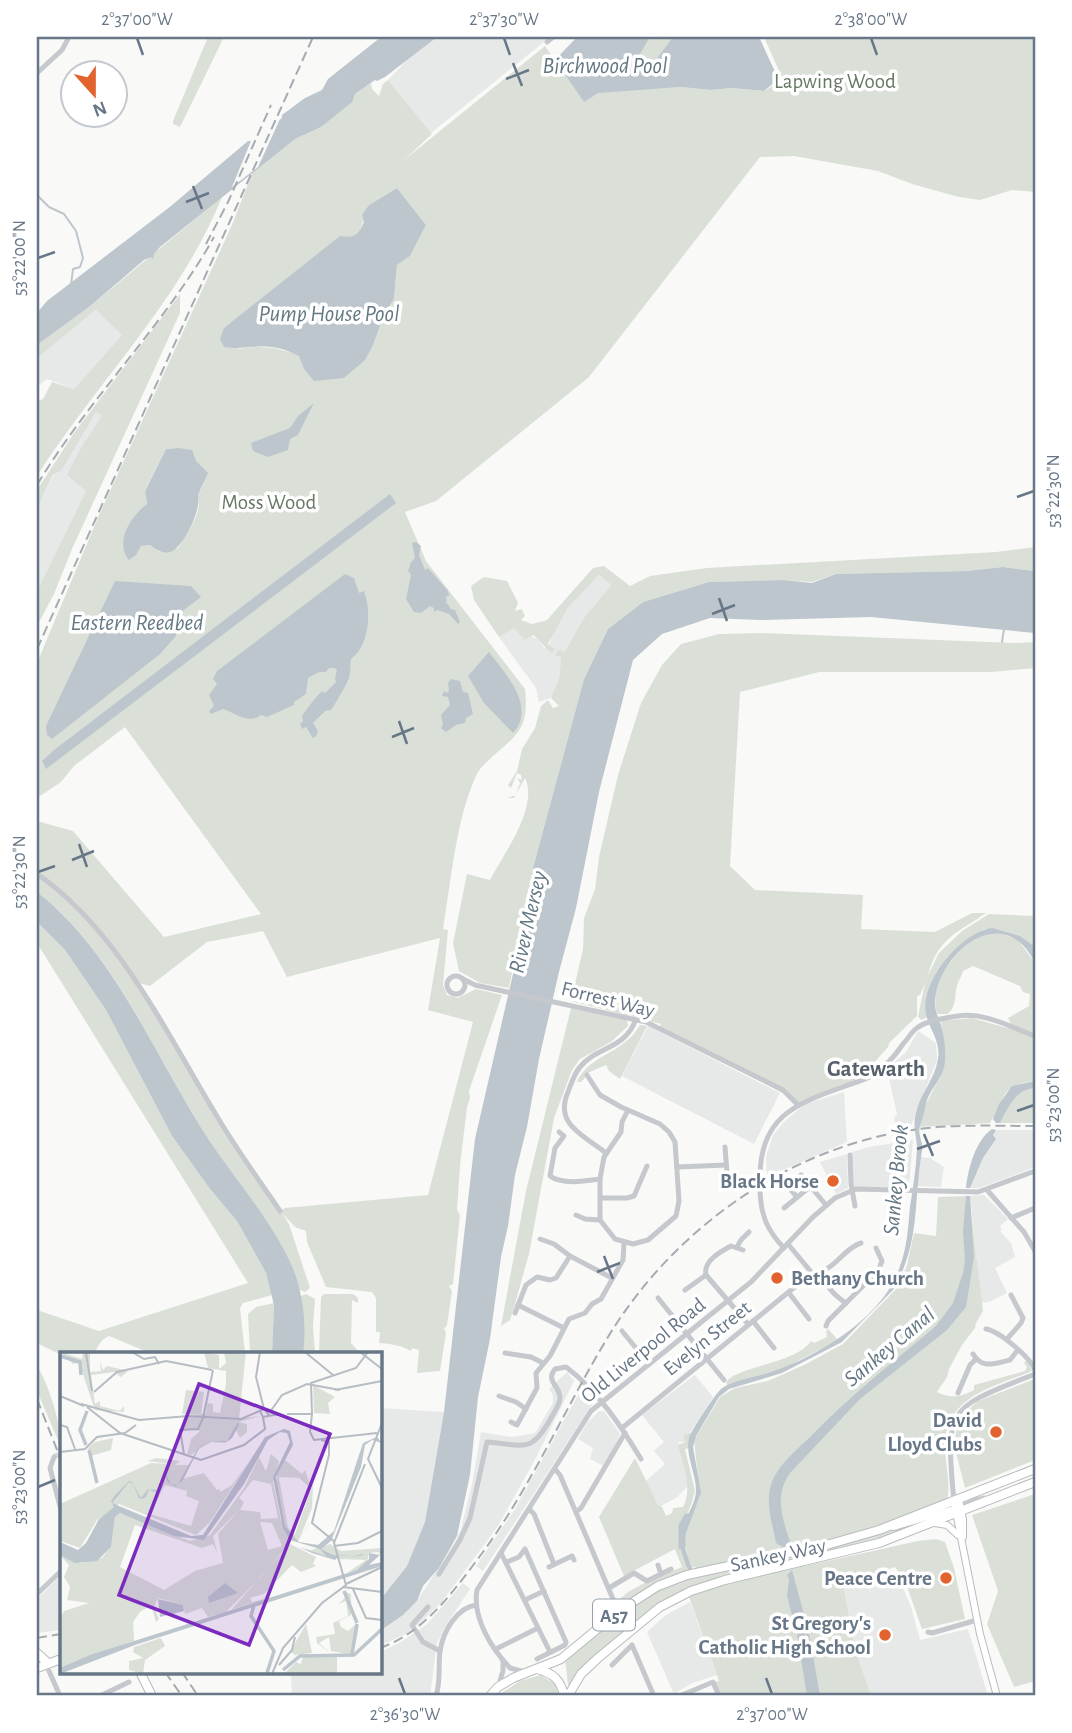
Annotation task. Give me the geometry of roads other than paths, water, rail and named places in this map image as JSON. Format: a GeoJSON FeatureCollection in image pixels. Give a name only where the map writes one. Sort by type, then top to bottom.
{"type":"FeatureCollection","features":[{"type":"Feature","properties":{"kind":"highway","name":"Sankey Way"},"geometry":{"type":"LineString","coordinates":[[566,1696],[586,1669],[635,1627],[677,1597],[725,1580],[860,1548],[930,1523],[957,1506],[1035,1469]]}},
{"type":"Feature","properties":{"kind":"highway","name":"Sankey Way"},"geometry":{"type":"LineString","coordinates":[[537,1669],[561,1659],[633,1600],[675,1579],[879,1531],[1035,1482]]}},
{"type":"Feature","properties":{"kind":"highway"},"geometry":{"type":"LineString","coordinates":[[37,1653],[42,1666],[60,1659]]}},
{"type":"Feature","properties":{"kind":"highway","name":"A57"},"geometry":{"type":"LineString","coordinates":[[490,1696],[498,1687],[525,1672],[537,1669],[550,1673],[558,1680],[566,1696]]}},
{"type":"Feature","properties":{"kind":"highway"},"geometry":{"type":"LineString","coordinates":[[141,1674],[152,1696]]}},
{"type":"Feature","properties":{"kind":"main road"},"geometry":{"type":"LineString","coordinates":[[957,1506],[977,1620],[997,1696]]}},
{"type":"Feature","properties":{"kind":"main road"},"geometry":{"type":"LineString","coordinates":[[930,1523],[950,1527],[962,1543]]}},
{"type":"Feature","properties":{"kind":"street"},"geometry":{"type":"LineString","coordinates":[[37,73],[62,50],[69,37]]}},
{"type":"Feature","properties":{"kind":"street"},"geometry":{"type":"LineString","coordinates":[[547,42],[553,37]]}},
{"type":"Feature","properties":{"kind":"street"},"geometry":{"type":"LineString","coordinates":[[37,874],[71,904],[117,954],[160,1019],[218,1118],[280,1211]]}},
{"type":"Feature","properties":{"kind":"street"},"geometry":{"type":"LineString","coordinates":[[464,991],[466,983],[458,976],[453,976],[447,985],[453,994],[464,991],[475,985]]}},
{"type":"Feature","properties":{"kind":"street","name":"Forrest Way"},"geometry":{"type":"LineString","coordinates":[[463,979],[475,985],[636,1019],[783,1090],[797,1104]]}},
{"type":"Feature","properties":{"kind":"street"},"geometry":{"type":"LineString","coordinates":[[861,1243],[832,1266],[812,1273],[765,1223],[761,1210],[761,1157],[767,1138],[782,1116],[797,1104],[870,1077],[891,1060],[916,1028],[930,1023],[961,1015],[979,1016],[992,1018],[1035,1036]]}},
{"type":"Feature","properties":{"kind":"street"},"geometry":{"type":"LineString","coordinates":[[606,1153],[567,1121],[563,1114],[564,1101],[580,1066],[625,1038],[636,1019]]}},
{"type":"Feature","properties":{"kind":"street"},"geometry":{"type":"LineString","coordinates":[[587,1078],[600,1095],[660,1124],[675,1142],[678,1201],[676,1216],[648,1240],[633,1244],[615,1239],[600,1220],[600,1179],[606,1153],[621,1132],[628,1110]]}},
{"type":"Feature","properties":{"kind":"street"},"geometry":{"type":"LineString","coordinates":[[562,1134],[555,1148],[550,1175],[554,1180],[600,1179]]}},
{"type":"Feature","properties":{"kind":"street"},"geometry":{"type":"LineString","coordinates":[[725,1147],[728,1186]]}},
{"type":"Feature","properties":{"kind":"street"},"geometry":{"type":"LineString","coordinates":[[850,1155],[855,1206]]}},
{"type":"Feature","properties":{"kind":"street"},"geometry":{"type":"LineString","coordinates":[[677,1167],[726,1165]]}},
{"type":"Feature","properties":{"kind":"street"},"geometry":{"type":"LineString","coordinates":[[601,1198],[634,1196],[647,1166]]}},
{"type":"Feature","properties":{"kind":"street"},"geometry":{"type":"LineString","coordinates":[[852,1189],[968,1192],[987,1189],[1035,1171]]}},
{"type":"Feature","properties":{"kind":"street"},"geometry":{"type":"LineString","coordinates":[[801,1175],[826,1205]]}},
{"type":"Feature","properties":{"kind":"street"},"geometry":{"type":"LineString","coordinates":[[785,1183],[797,1197]]}},
{"type":"Feature","properties":{"kind":"street"},"geometry":{"type":"LineString","coordinates":[[784,1208],[811,1186]]}},
{"type":"Feature","properties":{"kind":"street","name":"Old Liverpool Road"},"geometry":{"type":"LineString","coordinates":[[476,1605],[479,1584],[530,1510],[587,1415],[751,1282],[826,1205],[852,1189]]}},
{"type":"Feature","properties":{"kind":"street"},"geometry":{"type":"LineString","coordinates":[[987,1189],[1024,1232],[1035,1251]]}},
{"type":"Feature","properties":{"kind":"street"},"geometry":{"type":"LineString","coordinates":[[1011,1218],[1035,1208]]}},
{"type":"Feature","properties":{"kind":"street"},"geometry":{"type":"LineString","coordinates":[[576,1215],[600,1220]]}},
{"type":"Feature","properties":{"kind":"street"},"geometry":{"type":"LineString","coordinates":[[749,1232],[741,1240],[740,1249],[731,1246],[708,1263],[706,1275],[774,1348]]}},
{"type":"Feature","properties":{"kind":"street"},"geometry":{"type":"LineString","coordinates":[[540,1239],[554,1244],[570,1256],[612,1278]]}},
{"type":"Feature","properties":{"kind":"street"},"geometry":{"type":"LineString","coordinates":[[514,1423],[526,1409],[537,1388],[536,1373],[552,1351],[569,1319],[585,1313],[592,1304],[601,1299],[622,1260],[624,1243]]}},
{"type":"Feature","properties":{"kind":"street"},"geometry":{"type":"LineString","coordinates":[[826,1326],[878,1271],[882,1261],[879,1249]]}},
{"type":"Feature","properties":{"kind":"street"},"geometry":{"type":"LineString","coordinates":[[515,1314],[526,1284],[532,1279],[556,1278],[570,1256]]}},
{"type":"Feature","properties":{"kind":"street"},"geometry":{"type":"LineString","coordinates":[[821,1272],[824,1281],[837,1297],[846,1303]]}},
{"type":"Feature","properties":{"kind":"street","name":"Evelyn Street"},"geometry":{"type":"LineString","coordinates":[[623,1430],[812,1273]]}},
{"type":"Feature","properties":{"kind":"street"},"geometry":{"type":"LineString","coordinates":[[685,1290],[706,1275]]}},
{"type":"Feature","properties":{"kind":"street"},"geometry":{"type":"LineString","coordinates":[[789,1293],[809,1319]]}},
{"type":"Feature","properties":{"kind":"street"},"geometry":{"type":"LineString","coordinates":[[1007,1339],[1023,1318],[1011,1295]]}},
{"type":"Feature","properties":{"kind":"street"},"geometry":{"type":"LineString","coordinates":[[658,1298],[724,1380]]}},
{"type":"Feature","properties":{"kind":"street"},"geometry":{"type":"LineString","coordinates":[[518,1305],[564,1328]]}},
{"type":"Feature","properties":{"kind":"street"},"geometry":{"type":"LineString","coordinates":[[658,1313],[665,1308]]}},
{"type":"Feature","properties":{"kind":"street"},"geometry":{"type":"LineString","coordinates":[[957,1506],[950,1438],[957,1414],[978,1396],[1035,1372],[1030,1359],[1017,1351],[1007,1339],[986,1329]]}},
{"type":"Feature","properties":{"kind":"street"},"geometry":{"type":"LineString","coordinates":[[622,1331],[628,1335],[649,1364]]}},
{"type":"Feature","properties":{"kind":"street"},"geometry":{"type":"LineString","coordinates":[[958,1393],[964,1375],[975,1357],[988,1365],[1012,1359],[1017,1351]]}},
{"type":"Feature","properties":{"kind":"street"},"geometry":{"type":"LineString","coordinates":[[505,1353],[531,1357],[543,1363]]}},
{"type":"Feature","properties":{"kind":"street"},"geometry":{"type":"LineString","coordinates":[[439,1574],[470,1518],[487,1441],[526,1445],[533,1444],[540,1438],[559,1402],[560,1396],[551,1380],[555,1368],[562,1367],[571,1371],[601,1402],[623,1430],[641,1460]]}},
{"type":"Feature","properties":{"kind":"street"},"geometry":{"type":"LineString","coordinates":[[499,1395],[526,1409]]}},
{"type":"Feature","properties":{"kind":"street"},"geometry":{"type":"LineString","coordinates":[[576,1512],[581,1508],[623,1430]]}},
{"type":"Feature","properties":{"kind":"street"},"geometry":{"type":"LineString","coordinates":[[54,1459],[50,1468],[60,1506]]}},
{"type":"Feature","properties":{"kind":"street"},"geometry":{"type":"LineString","coordinates":[[555,1469],[560,1475],[613,1599]]}},
{"type":"Feature","properties":{"kind":"street"},"geometry":{"type":"LineString","coordinates":[[530,1510],[534,1514],[552,1565],[572,1556],[574,1560]]}},
{"type":"Feature","properties":{"kind":"street"},"geometry":{"type":"LineString","coordinates":[[507,1562],[519,1557],[525,1549],[566,1644],[537,1659]]}},
{"type":"Feature","properties":{"kind":"street"},"geometry":{"type":"LineString","coordinates":[[501,1553],[550,1652]]}},
{"type":"Feature","properties":{"kind":"street"},"geometry":{"type":"LineString","coordinates":[[658,1565],[661,1574]]}},
{"type":"Feature","properties":{"kind":"street"},"geometry":{"type":"LineString","coordinates":[[608,1588],[634,1573],[646,1581],[671,1569]]}},
{"type":"Feature","properties":{"kind":"street"},"geometry":{"type":"LineString","coordinates":[[37,1594],[60,1572]]}},
{"type":"Feature","properties":{"kind":"street"},"geometry":{"type":"LineString","coordinates":[[525,1600],[544,1591]]}},
{"type":"Feature","properties":{"kind":"street"},"geometry":{"type":"LineString","coordinates":[[436,1696],[440,1651],[445,1635],[459,1611],[476,1605],[480,1620],[503,1661],[512,1670],[525,1672]]}},
{"type":"Feature","properties":{"kind":"street"},"geometry":{"type":"LineString","coordinates":[[428,1607],[412,1625],[423,1642],[440,1651]]}},
{"type":"Feature","properties":{"kind":"street"},"geometry":{"type":"LineString","coordinates":[[928,1632],[977,1620]]}},
{"type":"Feature","properties":{"kind":"street"},"geometry":{"type":"LineString","coordinates":[[496,1649],[538,1628]]}},
{"type":"Feature","properties":{"kind":"street"},"geometry":{"type":"LineString","coordinates":[[612,1665],[632,1645],[654,1696]]}},
{"type":"Feature","properties":{"kind":"street"},"geometry":{"type":"LineString","coordinates":[[498,1687],[503,1661]]}},
{"type":"Feature","properties":{"kind":"street"},"geometry":{"type":"LineString","coordinates":[[42,1666],[60,1696]]}},
{"type":"Feature","properties":{"kind":"street"},"geometry":{"type":"LineString","coordinates":[[100,1696],[129,1682]]}},
{"type":"Feature","properties":{"kind":"street"},"geometry":{"type":"LineString","coordinates":[[685,1695],[713,1682],[719,1696]]}},
{"type":"Feature","properties":{"kind":"water"},"geometry":{"type":"Polygon","coordinates":[[[381,37],[437,37],[385,77],[375,80],[355,94],[352,102],[321,127],[295,139],[160,247],[153,259],[151,257],[144,260],[89,307],[37,345],[37,313],[47,301],[171,206],[248,141],[252,141],[305,98],[322,90],[328,79],[381,37]]]}},
{"type":"Feature","properties":{"kind":"water","name":"Birchwood Pool"},"geometry":{"type":"Polygon","coordinates":[[[577,37],[650,37],[635,63],[637,68],[653,64],[673,37],[759,37],[777,76],[774,83],[764,91],[681,87],[598,93],[584,102],[555,60],[577,37]]]}},
{"type":"Feature","properties":{"kind":"water","name":"Pump House Pool"},"geometry":{"type":"Polygon","coordinates":[[[397,188],[426,225],[410,256],[397,265],[394,299],[384,314],[365,360],[344,378],[314,381],[304,369],[299,356],[286,350],[224,347],[220,339],[224,328],[340,236],[357,233],[364,222],[362,215],[369,205],[397,188]]]}},
{"type":"Feature","properties":{"kind":"water"},"geometry":{"type":"Polygon","coordinates":[[[314,403],[298,435],[290,439],[288,450],[268,457],[253,451],[251,443],[290,428],[298,416],[314,403]]]}},
{"type":"Feature","properties":{"kind":"water"},"geometry":{"type":"Polygon","coordinates":[[[166,449],[192,450],[196,461],[208,473],[198,495],[199,501],[191,527],[181,543],[170,552],[162,552],[150,545],[141,546],[129,560],[123,545],[126,530],[135,515],[147,504],[145,491],[166,449]]]}},
{"type":"Feature","properties":{"kind":"water"},"geometry":{"type":"Polygon","coordinates":[[[390,494],[396,503],[46,769],[42,761],[54,750],[390,494]]]}},
{"type":"Feature","properties":{"kind":"water"},"geometry":{"type":"Polygon","coordinates":[[[416,542],[421,546],[419,555],[425,570],[428,568],[448,591],[449,596],[444,597],[451,609],[455,610],[460,622],[458,624],[449,614],[437,610],[434,612],[434,608],[430,606],[421,613],[414,612],[406,599],[411,575],[408,571],[415,558],[412,543],[416,542]]]}},
{"type":"Feature","properties":{"kind":"water","name":"River Mersey"},"geometry":{"type":"Polygon","coordinates":[[[1003,567],[1035,571],[1035,633],[871,617],[761,620],[710,618],[662,634],[633,660],[599,792],[576,908],[539,1059],[515,1175],[490,1339],[478,1397],[470,1475],[457,1536],[439,1568],[423,1586],[417,1601],[382,1630],[382,1597],[407,1566],[425,1522],[444,1412],[475,1139],[516,961],[533,868],[584,679],[608,629],[643,602],[709,582],[784,580],[812,583],[836,574],[966,571],[1003,567]]]}},
{"type":"Feature","properties":{"kind":"water"},"geometry":{"type":"Polygon","coordinates":[[[345,574],[354,578],[359,593],[364,591],[368,608],[367,628],[362,646],[351,659],[350,676],[341,694],[331,710],[325,711],[313,723],[318,731],[316,736],[313,738],[306,727],[302,729],[302,716],[322,691],[325,693],[336,682],[335,668],[308,678],[306,694],[294,702],[294,705],[267,717],[261,715],[247,719],[223,709],[211,714],[209,711],[214,706],[209,695],[217,684],[213,679],[217,671],[345,574]]]}},
{"type":"Feature","properties":{"kind":"water","name":"Eastern Reedbed"},"geometry":{"type":"Polygon","coordinates":[[[115,581],[191,586],[201,597],[180,613],[176,636],[160,654],[52,739],[47,735],[46,726],[115,581]]]}},
{"type":"Feature","properties":{"kind":"water"},"geometry":{"type":"Polygon","coordinates":[[[489,652],[510,680],[520,701],[520,723],[513,733],[484,703],[468,676],[489,652]]]}},
{"type":"Feature","properties":{"kind":"water"},"geometry":{"type":"Polygon","coordinates":[[[451,679],[460,681],[463,692],[468,693],[473,714],[466,718],[465,723],[446,732],[441,728],[441,715],[450,705],[448,697],[442,696],[444,691],[449,691],[448,683],[451,679]]]}},
{"type":"Feature","properties":{"kind":"water"},"geometry":{"type":"Polygon","coordinates":[[[37,892],[65,917],[90,945],[112,976],[209,1140],[283,1247],[301,1296],[304,1320],[303,1352],[272,1352],[274,1305],[266,1273],[237,1221],[172,1136],[106,1010],[65,950],[37,922],[37,892]]]}},
{"type":"Feature","properties":{"kind":"water","name":"Sankey Brook"},"geometry":{"type":"Polygon","coordinates":[[[992,928],[1020,936],[1034,946],[1035,963],[1022,944],[1007,935],[991,934],[976,939],[961,949],[940,981],[935,1003],[944,1038],[945,1062],[927,1100],[919,1129],[922,1148],[915,1222],[902,1272],[893,1290],[842,1342],[782,1373],[729,1389],[719,1397],[696,1436],[693,1447],[701,1493],[684,1538],[692,1569],[688,1570],[680,1539],[682,1526],[694,1502],[696,1490],[689,1457],[689,1438],[718,1392],[738,1381],[789,1365],[827,1346],[863,1319],[891,1287],[904,1254],[907,1238],[917,1149],[915,1118],[938,1059],[936,1041],[926,1014],[929,988],[945,960],[956,949],[980,932],[992,928]]]}},
{"type":"Feature","properties":{"kind":"water"},"geometry":{"type":"Polygon","coordinates":[[[1035,1081],[1035,1088],[1022,1092],[1010,1105],[1000,1123],[996,1123],[993,1119],[999,1104],[1012,1086],[1035,1081]]]}},
{"type":"Feature","properties":{"kind":"water"},"geometry":{"type":"Polygon","coordinates":[[[992,1129],[996,1130],[993,1135],[996,1139],[983,1158],[970,1188],[966,1188],[974,1155],[981,1140],[992,1129]]]}},
{"type":"Feature","properties":{"kind":"water"},"geometry":{"type":"Polygon","coordinates":[[[966,1196],[970,1196],[974,1257],[966,1307],[947,1330],[860,1399],[790,1473],[781,1498],[782,1515],[790,1542],[785,1548],[776,1543],[770,1514],[769,1492],[774,1478],[788,1458],[841,1407],[936,1326],[953,1303],[965,1260],[963,1231],[966,1196]]]}},
{"type":"Feature","properties":{"kind":"water"},"geometry":{"type":"Polygon","coordinates":[[[792,1570],[809,1633],[820,1696],[807,1696],[797,1634],[787,1596],[787,1575],[792,1570]]]}},
{"type":"Feature","properties":{"kind":"waterway"},"geometry":{"type":"LineString","coordinates":[[37,195],[49,207],[64,214],[76,231],[83,258],[80,267],[73,269],[71,285]]}},
{"type":"Feature","properties":{"kind":"waterway"},"geometry":{"type":"LineString","coordinates":[[1002,642],[1004,629]]}},
{"type":"Feature","properties":{"kind":"waterway","name":"Sankey Brook"},"geometry":{"type":"LineString","coordinates":[[682,1546],[682,1526],[687,1517]]}},
{"type":"Feature","properties":{"kind":"tunnel"},"geometry":{"type":"LineString","coordinates":[[54,1457],[60,1454]]}},
{"type":"Feature","properties":{"kind":"railway"},"geometry":{"type":"LineString","coordinates":[[37,649],[313,37]]}},
{"type":"Feature","properties":{"kind":"railway"},"geometry":{"type":"LineString","coordinates":[[206,244],[228,202],[271,105]]}},
{"type":"Feature","properties":{"kind":"railway"},"geometry":{"type":"LineString","coordinates":[[37,485],[57,453],[173,301],[214,237]]}},
{"type":"Feature","properties":{"kind":"railway"},"geometry":{"type":"LineString","coordinates":[[382,1647],[412,1631],[438,1608],[462,1580],[517,1500],[592,1364],[635,1297],[667,1260],[702,1227],[740,1198],[782,1173],[825,1153],[871,1138],[934,1127],[1035,1126]]}},
{"type":"Feature","properties":{"kind":"railway"},"geometry":{"type":"LineString","coordinates":[[37,1399],[60,1457]]}},
{"type":"Feature","properties":{"kind":"railway"},"geometry":{"type":"LineString","coordinates":[[37,1638],[60,1634]]}},
{"type":"Feature","properties":{"kind":"railway"},"geometry":{"type":"LineString","coordinates":[[166,1674],[182,1696]]}},
{"type":"Feature","properties":{"kind":"railway"},"geometry":{"type":"LineString","coordinates":[[183,1674],[198,1696]]}},
{"type":"Feature","properties":{"kind":"place","name":"Black Horse"},"geometry":{"type":"Point","coordinates":[833,1181]}},
{"type":"Feature","properties":{"kind":"place","name":"Bethany Church"},"geometry":{"type":"Point","coordinates":[777,1278]}},
{"type":"Feature","properties":{"kind":"place","name":"David Lloyd Clubs"},"geometry":{"type":"Point","coordinates":[996,1432]}},
{"type":"Feature","properties":{"kind":"place","name":"Peace Centre"},"geometry":{"type":"Point","coordinates":[946,1578]}},
{"type":"Feature","properties":{"kind":"place","name":"St Gregory's Catholic High School"},"geometry":{"type":"Point","coordinates":[885,1635]}},
{"type":"Feature","properties":{"kind":"district","name":"Gatewarth"},"geometry":{"type":"Point","coordinates":[876,1068]}},
{"type":"Feature","properties":{"kind":"park label","name":"Lapwing Wood"},"geometry":{"type":"Point","coordinates":[835,81]}},
{"type":"Feature","properties":{"kind":"park label","name":"Moss Wood"},"geometry":{"type":"Point","coordinates":[269,502]}},
{"type":"Feature","properties":{"kind":"water label","name":"Sankey Canal"},"geometry":{"type":"Point","coordinates":[889,1346]}}]}
